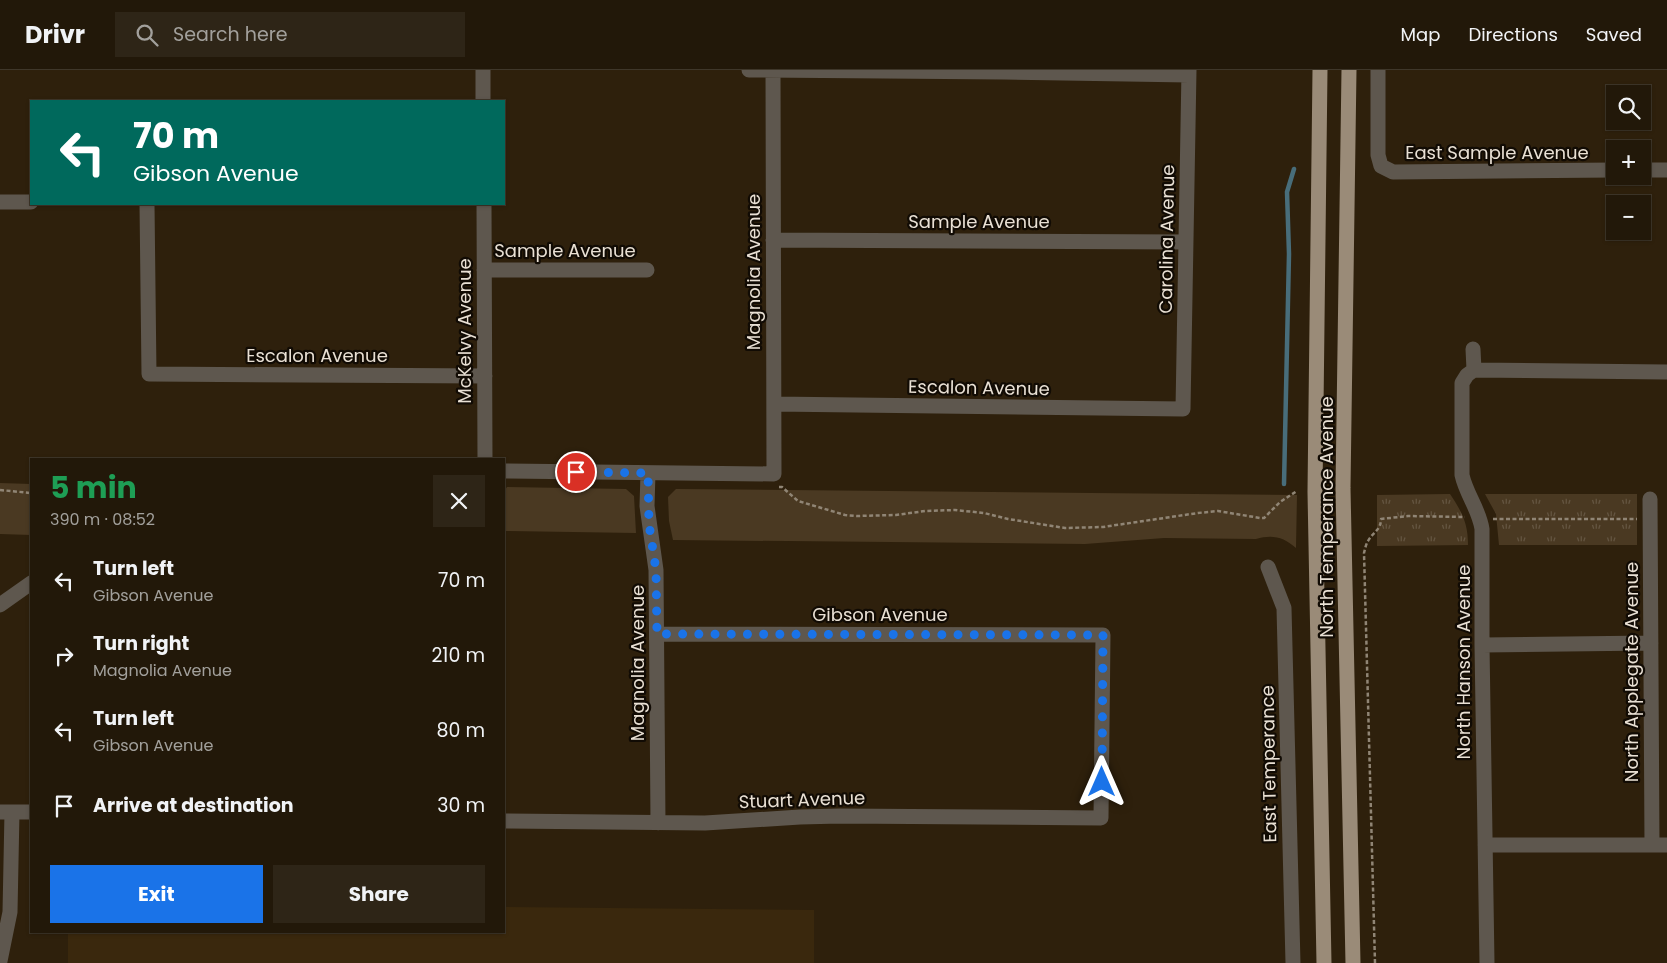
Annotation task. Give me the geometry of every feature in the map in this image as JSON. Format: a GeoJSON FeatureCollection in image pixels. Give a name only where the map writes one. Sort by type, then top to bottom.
{"type":"FeatureCollection","features":[{"type":"Feature","properties":{"kind":"main road","name":"North Temperance Avenue"},"geometry":{"type":"LineString","coordinates":[[1320,70],[1315,492],[1324,963]]}},
{"type":"Feature","properties":{"kind":"main road","name":"North Temperance Avenue"},"geometry":{"type":"LineString","coordinates":[[1349,70],[1343,488],[1353,963]]}},
{"type":"Feature","properties":{"kind":"street"},"geometry":{"type":"LineString","coordinates":[[483,70],[483,100]]}},
{"type":"Feature","properties":{"kind":"street"},"geometry":{"type":"LineString","coordinates":[[749,70],[1189,73]]}},
{"type":"Feature","properties":{"kind":"street","name":"Magnolia Avenue"},"geometry":{"type":"LineString","coordinates":[[773,70],[773,480]]}},
{"type":"Feature","properties":{"kind":"street","name":"East Sample Avenue"},"geometry":{"type":"LineString","coordinates":[[1378,70],[1378,155],[1381,166],[1393,172],[1606,170]]}},
{"type":"Feature","properties":{"kind":"street","name":"Carolina Avenue"},"geometry":{"type":"LineString","coordinates":[[1183,409],[1189,73]]}},
{"type":"Feature","properties":{"kind":"street"},"geometry":{"type":"LineString","coordinates":[[1651,170],[1667,170]]}},
{"type":"Feature","properties":{"kind":"street"},"geometry":{"type":"LineString","coordinates":[[0,202],[30,202]]}},
{"type":"Feature","properties":{"kind":"street","name":"Escalon Avenue"},"geometry":{"type":"LineString","coordinates":[[147,205],[149,374],[484,376]]}},
{"type":"Feature","properties":{"kind":"street","name":"McKelvy Avenue"},"geometry":{"type":"LineString","coordinates":[[484,205],[485,458]]}},
{"type":"Feature","properties":{"kind":"street","name":"Sample Avenue"},"geometry":{"type":"LineString","coordinates":[[773,240],[1186,242]]}},
{"type":"Feature","properties":{"kind":"street","name":"Sample Avenue"},"geometry":{"type":"LineString","coordinates":[[484,270],[647,270]]}},
{"type":"Feature","properties":{"kind":"street"},"geometry":{"type":"LineString","coordinates":[[1474,349],[1474,370],[1667,372]]}},
{"type":"Feature","properties":{"kind":"street","name":"North Hanson Avenue"},"geometry":{"type":"LineString","coordinates":[[1474,370],[1467,375],[1462,383],[1462,475],[1480,518],[1482,529],[1486,963]]}},
{"type":"Feature","properties":{"kind":"street","name":"Escalon Avenue"},"geometry":{"type":"LineString","coordinates":[[774,404],[1183,409]]}},
{"type":"Feature","properties":{"kind":"street"},"geometry":{"type":"LineString","coordinates":[[505,471],[648,473],[773,480]]}},
{"type":"Feature","properties":{"kind":"street","name":"Magnolia Avenue"},"geometry":{"type":"LineString","coordinates":[[648,473],[649,524],[656,570],[658,822]]}},
{"type":"Feature","properties":{"kind":"street","name":"North Applegate Avenue"},"geometry":{"type":"LineString","coordinates":[[1650,499],[1651,643],[1660,845]]}},
{"type":"Feature","properties":{"kind":"street","name":"East Temperance"},"geometry":{"type":"LineString","coordinates":[[1268,567],[1284,608],[1293,963]]}},
{"type":"Feature","properties":{"kind":"street"},"geometry":{"type":"LineString","coordinates":[[0,605],[30,584]]}},
{"type":"Feature","properties":{"kind":"street","name":"Gibson Avenue"},"geometry":{"type":"LineString","coordinates":[[657,634],[1103,635],[1101,818]]}},
{"type":"Feature","properties":{"kind":"street"},"geometry":{"type":"LineString","coordinates":[[1482,645],[1651,643]]}},
{"type":"Feature","properties":{"kind":"street"},"geometry":{"type":"LineString","coordinates":[[0,961],[10,912],[6,812],[30,812]]}},
{"type":"Feature","properties":{"kind":"street","name":"Stuart Avenue"},"geometry":{"type":"LineString","coordinates":[[505,821],[705,823],[840,816],[1101,818]]}},
{"type":"Feature","properties":{"kind":"street"},"geometry":{"type":"LineString","coordinates":[[1485,845],[1660,845]]}},
{"type":"Feature","properties":{"kind":"path"},"geometry":{"type":"LineString","coordinates":[[773,480],[798,501],[845,515],[878,516],[955,510],[984,513],[1008,519],[1065,528],[1103,527],[1218,511],[1264,518],[1280,502],[1297,491]]}},
{"type":"Feature","properties":{"kind":"path"},"geometry":{"type":"LineString","coordinates":[[0,490],[30,493]]}},
{"type":"Feature","properties":{"kind":"path"},"geometry":{"type":"LineString","coordinates":[[1375,963],[1364,553],[1369,539],[1379,529],[1382,519],[1408,516],[1466,517]]}},
{"type":"Feature","properties":{"kind":"path"},"geometry":{"type":"LineString","coordinates":[[1494,519],[1607,518],[1650,520]]}},
{"type":"Feature","properties":{"kind":"shaded area"},"geometry":{"type":"Polygon","coordinates":[[[505,907],[814,910],[814,963],[68,963],[68,933],[505,933],[505,907]]]}},
{"type":"Feature","properties":{"kind":"green space"},"geometry":{"type":"Polygon","coordinates":[[[0,483],[30,484],[30,535],[0,534],[0,483]]]}},
{"type":"Feature","properties":{"kind":"green space"},"geometry":{"type":"Polygon","coordinates":[[[507,487],[626,489],[634,496],[636,533],[505,531],[505,490],[507,487]]]}},
{"type":"Feature","properties":{"kind":"green space"},"geometry":{"type":"Polygon","coordinates":[[[676,489],[1297,495],[1296,548],[1287,541],[1273,537],[1256,539],[1164,538],[1085,544],[673,540],[669,521],[668,497],[676,489]]]}},
{"type":"Feature","properties":{"kind":"green space"},"geometry":{"type":"Polygon","coordinates":[[[1450,494],[1464,518],[1468,545],[1377,546],[1377,495],[1450,494]]]}},
{"type":"Feature","properties":{"kind":"green space"},"geometry":{"type":"Polygon","coordinates":[[[1485,494],[1637,494],[1637,545],[1499,545],[1496,514],[1485,494]]]}},
{"type":"Feature","properties":{"kind":"waterway"},"geometry":{"type":"LineString","coordinates":[[1284,484],[1289,254],[1287,192],[1294,169]]}},
{"type":"Feature","properties":{"kind":"route"},"geometry":{"type":"LineString","coordinates":[[576,472],[648,473],[647,506],[655,555],[657,634],[1103,635],[1102,782]]}}]}
